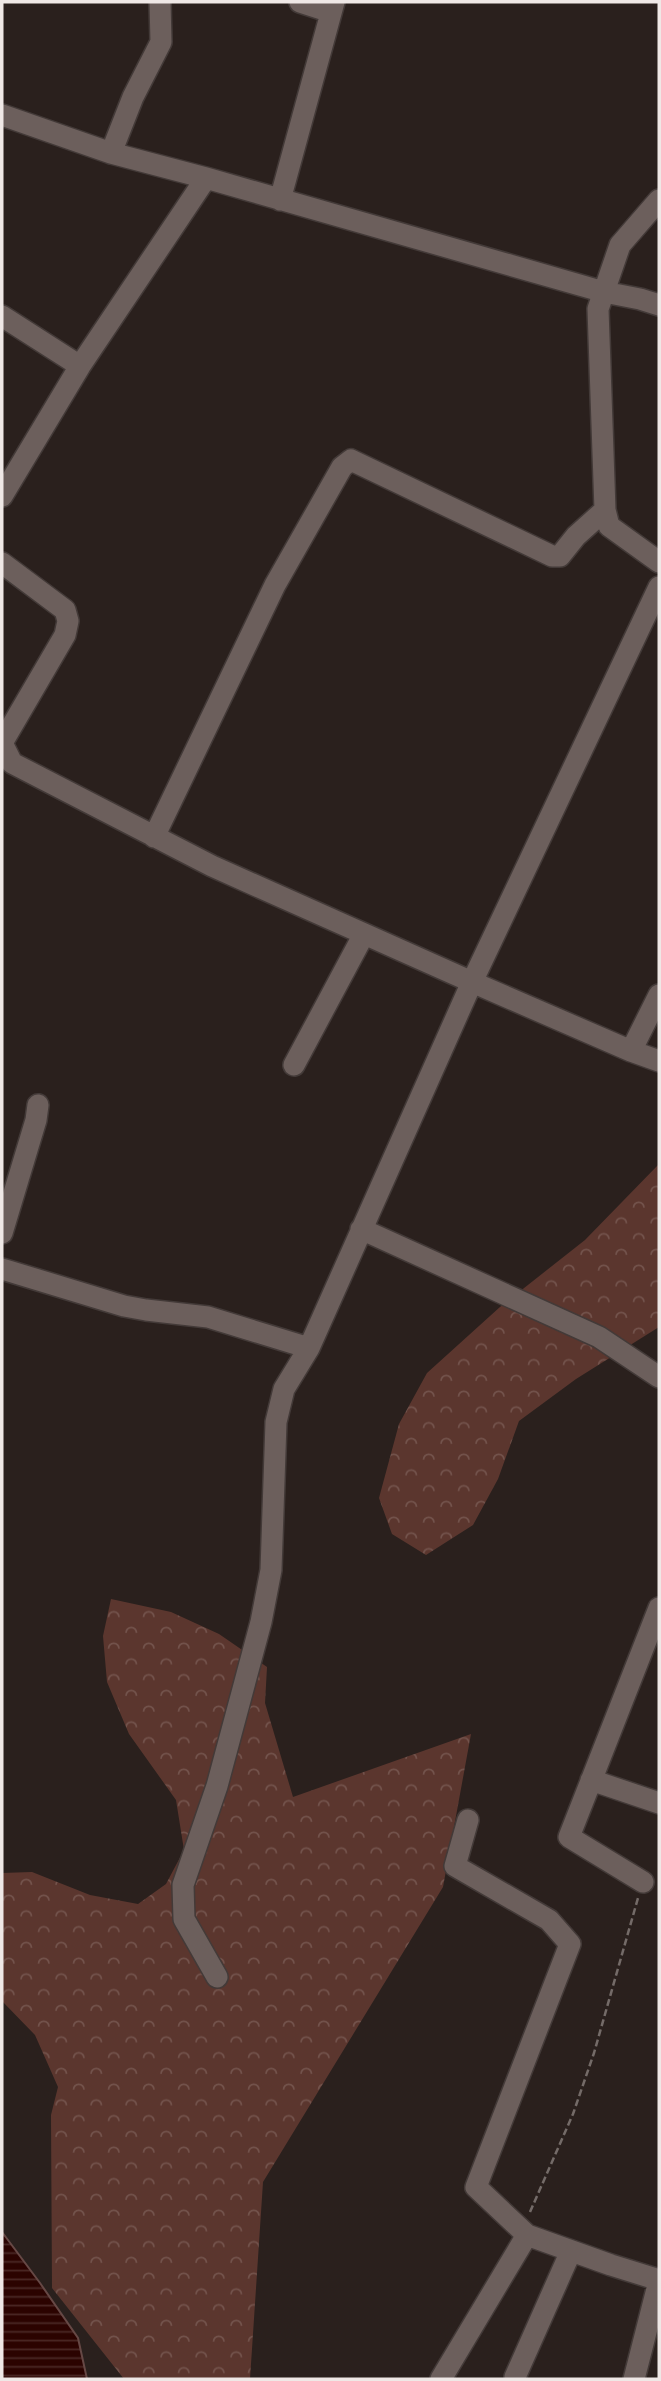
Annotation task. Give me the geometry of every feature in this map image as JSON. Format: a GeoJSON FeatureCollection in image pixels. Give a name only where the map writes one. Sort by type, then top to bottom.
{"type":"FeatureCollection","features":[{"type":"Feature","properties":{"kind":"street"},"geometry":{"type":"LineString","coordinates":[[111,153],[133,97],[161,42],[160,2]]}},
{"type":"Feature","properties":{"kind":"street"},"geometry":{"type":"LineString","coordinates":[[280,200],[332,7],[300,2]]}},
{"type":"Feature","properties":{"kind":"street"},"geometry":{"type":"LineString","coordinates":[[2,115],[111,153],[206,177],[604,292],[659,305]]}},
{"type":"Feature","properties":{"kind":"street"},"geometry":{"type":"LineString","coordinates":[[2,496],[80,366],[206,177]]}},
{"type":"Feature","properties":{"kind":"street"},"geometry":{"type":"LineString","coordinates":[[659,200],[620,245],[598,309],[605,510],[609,526],[659,562]]}},
{"type":"Feature","properties":{"kind":"street"},"geometry":{"type":"LineString","coordinates":[[2,316],[80,366]]}},
{"type":"Feature","properties":{"kind":"street"},"geometry":{"type":"LineString","coordinates":[[154,837],[275,585],[342,467],[351,460],[552,556],[560,556],[576,536],[605,510]]}},
{"type":"Feature","properties":{"kind":"street"},"geometry":{"type":"LineString","coordinates":[[2,563],[65,610],[68,621],[65,635],[2,743],[12,763],[212,866],[472,982],[659,1061]]}},
{"type":"Feature","properties":{"kind":"street"},"geometry":{"type":"LineString","coordinates":[[217,1977],[184,1919],[183,1885],[217,1786],[261,1622],[271,1570],[276,1422],[284,1389],[309,1348],[472,982],[659,587]]}},
{"type":"Feature","properties":{"kind":"street"},"geometry":{"type":"LineString","coordinates":[[294,1065],[364,934]]}},
{"type":"Feature","properties":{"kind":"street"},"geometry":{"type":"LineString","coordinates":[[631,1051],[659,995]]}},
{"type":"Feature","properties":{"kind":"street"},"geometry":{"type":"LineString","coordinates":[[2,1233],[36,1120],[38,1105]]}},
{"type":"Feature","properties":{"kind":"street"},"geometry":{"type":"LineString","coordinates":[[361,1229],[599,1337],[659,1377]]}},
{"type":"Feature","properties":{"kind":"street"},"geometry":{"type":"LineString","coordinates":[[2,1269],[124,1306],[208,1317],[309,1348]]}},
{"type":"Feature","properties":{"kind":"street"},"geometry":{"type":"LineString","coordinates":[[643,1882],[569,1837],[659,1608]]}},
{"type":"Feature","properties":{"kind":"street"},"geometry":{"type":"LineString","coordinates":[[591,1780],[659,1803]]}},
{"type":"Feature","properties":{"kind":"street"},"geometry":{"type":"LineString","coordinates":[[468,1820],[455,1866],[549,1920],[570,1944],[476,2187],[527,2235],[659,2281],[634,2379]]}},
{"type":"Feature","properties":{"kind":"street"},"geometry":{"type":"LineString","coordinates":[[448,2378],[527,2235]]}},
{"type":"Feature","properties":{"kind":"street"},"geometry":{"type":"LineString","coordinates":[[515,2377],[571,2251]]}},
{"type":"Feature","properties":{"kind":"path"},"geometry":{"type":"LineString","coordinates":[[527,2235],[527,2218],[573,2114],[594,2053],[643,1882]]}},
{"type":"Feature","properties":{"kind":"green space"},"geometry":{"type":"Polygon","coordinates":[[[659,1164],[659,1327],[576,1379],[519,1421],[498,1479],[473,1525],[426,1555],[392,1534],[379,1498],[399,1424],[427,1373],[500,1307],[585,1240],[659,1164]]]}},
{"type":"Feature","properties":{"kind":"green space"},"geometry":{"type":"Polygon","coordinates":[[[111,1599],[171,1612],[219,1634],[267,1667],[265,1703],[293,1797],[471,1734],[443,1887],[263,2182],[250,2379],[124,2379],[52,2288],[51,2115],[58,2087],[35,2035],[2,2001],[2,1873],[32,1872],[90,1895],[138,1904],[166,1884],[184,1850],[176,1800],[129,1734],[107,1682],[103,1636],[111,1599]]]}},
{"type":"Feature","properties":{"kind":"shaded area"},"geometry":{"type":"Polygon","coordinates":[[[2,2232],[78,2338],[87,2379],[2,2379],[2,2232]]]}}]}
